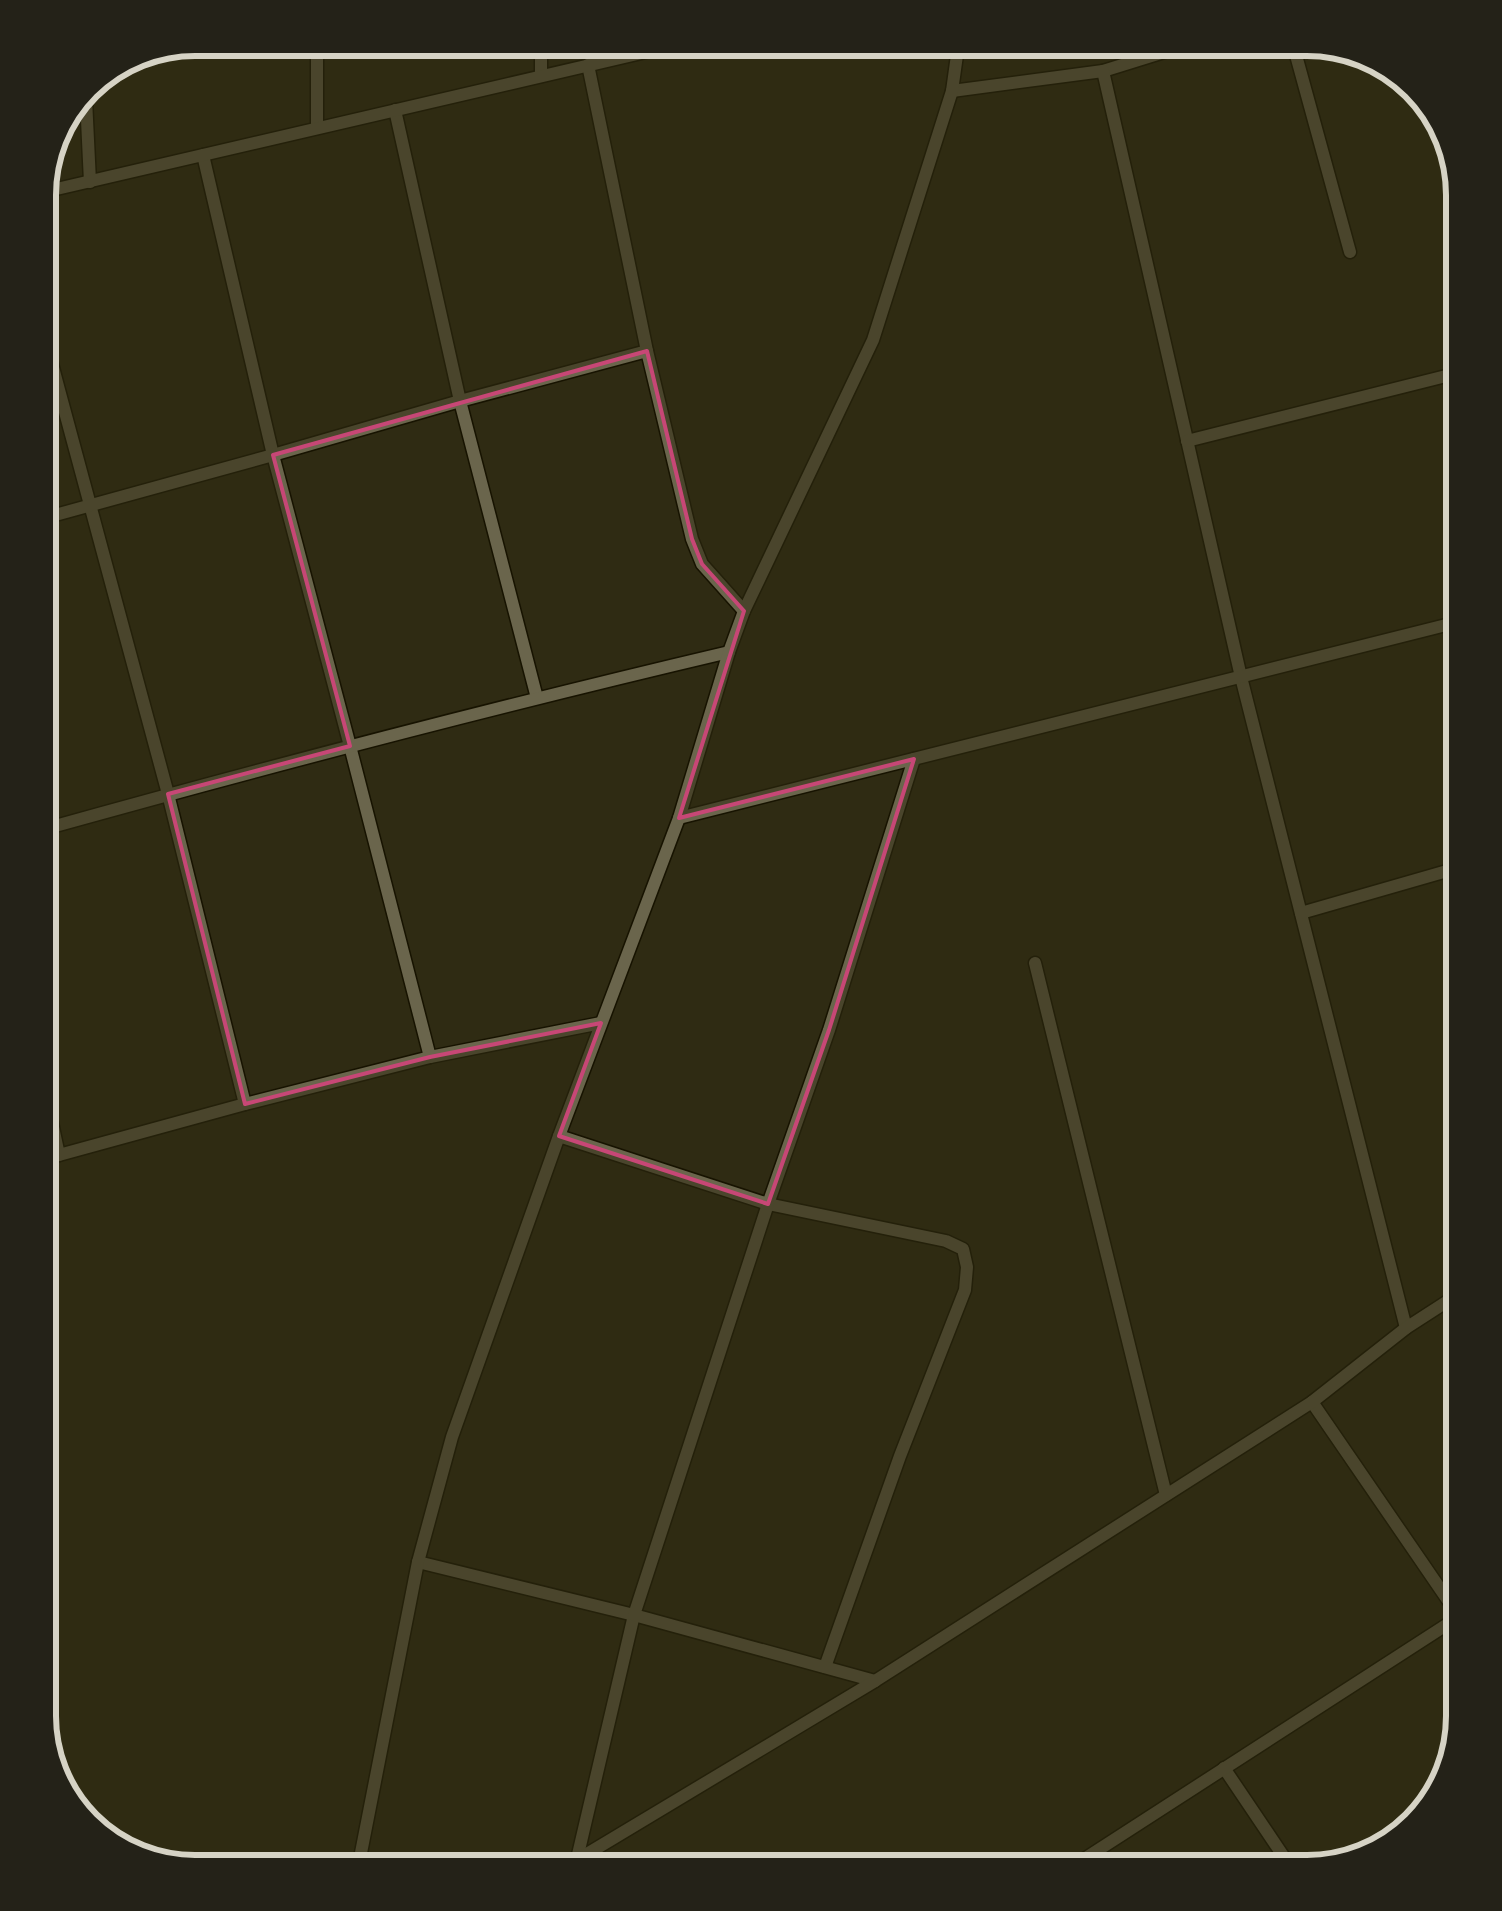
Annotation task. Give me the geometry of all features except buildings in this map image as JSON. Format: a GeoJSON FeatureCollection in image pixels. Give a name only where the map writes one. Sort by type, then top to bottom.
{"type":"FeatureCollection","features":[{"type":"Feature","properties":{"kind":"street"},"geometry":{"type":"LineString","coordinates":[[317,57],[317,128]]}},
{"type":"Feature","properties":{"kind":"street"},"geometry":{"type":"LineString","coordinates":[[540,57],[541,76]]}},
{"type":"Feature","properties":{"kind":"street"},"geometry":{"type":"LineString","coordinates":[[57,189],[623,57]]}},
{"type":"Feature","properties":{"kind":"street"},"geometry":{"type":"LineString","coordinates":[[360,1855],[418,1562],[452,1437],[559,1136],[679,818],[728,652],[744,612],[872,340],[952,91],[957,57]]}},
{"type":"Feature","properties":{"kind":"street"},"geometry":{"type":"LineString","coordinates":[[952,91],[1103,70],[1147,57]]}},
{"type":"Feature","properties":{"kind":"street"},"geometry":{"type":"LineString","coordinates":[[1296,57],[1350,252]]}},
{"type":"Feature","properties":{"kind":"street"},"geometry":{"type":"LineString","coordinates":[[588,65],[647,351],[692,539],[702,564],[744,612]]}},
{"type":"Feature","properties":{"kind":"street"},"geometry":{"type":"LineString","coordinates":[[1103,70],[1241,677],[1406,1328]]}},
{"type":"Feature","properties":{"kind":"street"},"geometry":{"type":"LineString","coordinates":[[87,110],[90,182]]}},
{"type":"Feature","properties":{"kind":"street"},"geometry":{"type":"LineString","coordinates":[[395,110],[460,401],[537,698]]}},
{"type":"Feature","properties":{"kind":"street"},"geometry":{"type":"LineString","coordinates":[[203,155],[273,455],[430,1057]]}},
{"type":"Feature","properties":{"kind":"street"},"geometry":{"type":"LineString","coordinates":[[57,515],[460,401],[647,351]]}},
{"type":"Feature","properties":{"kind":"street"},"geometry":{"type":"LineString","coordinates":[[1186,441],[1446,376]]}},
{"type":"Feature","properties":{"kind":"street"},"geometry":{"type":"LineString","coordinates":[[57,382],[168,794],[245,1104]]}},
{"type":"Feature","properties":{"kind":"street"},"geometry":{"type":"LineString","coordinates":[[679,818],[1446,625]]}},
{"type":"Feature","properties":{"kind":"street"},"geometry":{"type":"LineString","coordinates":[[57,826],[350,746],[728,652]]}},
{"type":"Feature","properties":{"kind":"street"},"geometry":{"type":"LineString","coordinates":[[579,1855],[634,1615],[768,1204],[829,1030],[914,759]]}},
{"type":"Feature","properties":{"kind":"street"},"geometry":{"type":"LineString","coordinates":[[1300,912],[1446,871]]}},
{"type":"Feature","properties":{"kind":"street"},"geometry":{"type":"LineString","coordinates":[[1035,963],[1166,1495]]}},
{"type":"Feature","properties":{"kind":"street"},"geometry":{"type":"LineString","coordinates":[[56,1156],[245,1104],[430,1057],[601,1023]]}},
{"type":"Feature","properties":{"kind":"street"},"geometry":{"type":"LineString","coordinates":[[559,1136],[768,1204],[946,1241],[963,1249],[968,1267],[965,1290],[900,1456],[825,1667]]}},
{"type":"Feature","properties":{"kind":"street"},"geometry":{"type":"LineString","coordinates":[[589,1855],[875,1681],[1312,1402],[1406,1328],[1446,1301]]}},
{"type":"Feature","properties":{"kind":"street"},"geometry":{"type":"LineString","coordinates":[[1312,1402],[1446,1597]]}},
{"type":"Feature","properties":{"kind":"street"},"geometry":{"type":"LineString","coordinates":[[418,1562],[634,1615],[875,1681]]}},
{"type":"Feature","properties":{"kind":"street"},"geometry":{"type":"LineString","coordinates":[[1092,1855],[1446,1625]]}},
{"type":"Feature","properties":{"kind":"street"},"geometry":{"type":"LineString","coordinates":[[1224,1768],[1282,1855]]}},
{"type":"Feature","properties":{"kind":"highlighted area"},"geometry":{"type":"Polygon","coordinates":[[[647,351],[692,539],[702,564],[744,611],[679,818],[914,759],[829,1030],[768,1204],[559,1136],[601,1023],[430,1057],[245,1104],[168,794],[350,746],[273,455],[647,351]]]}}]}
